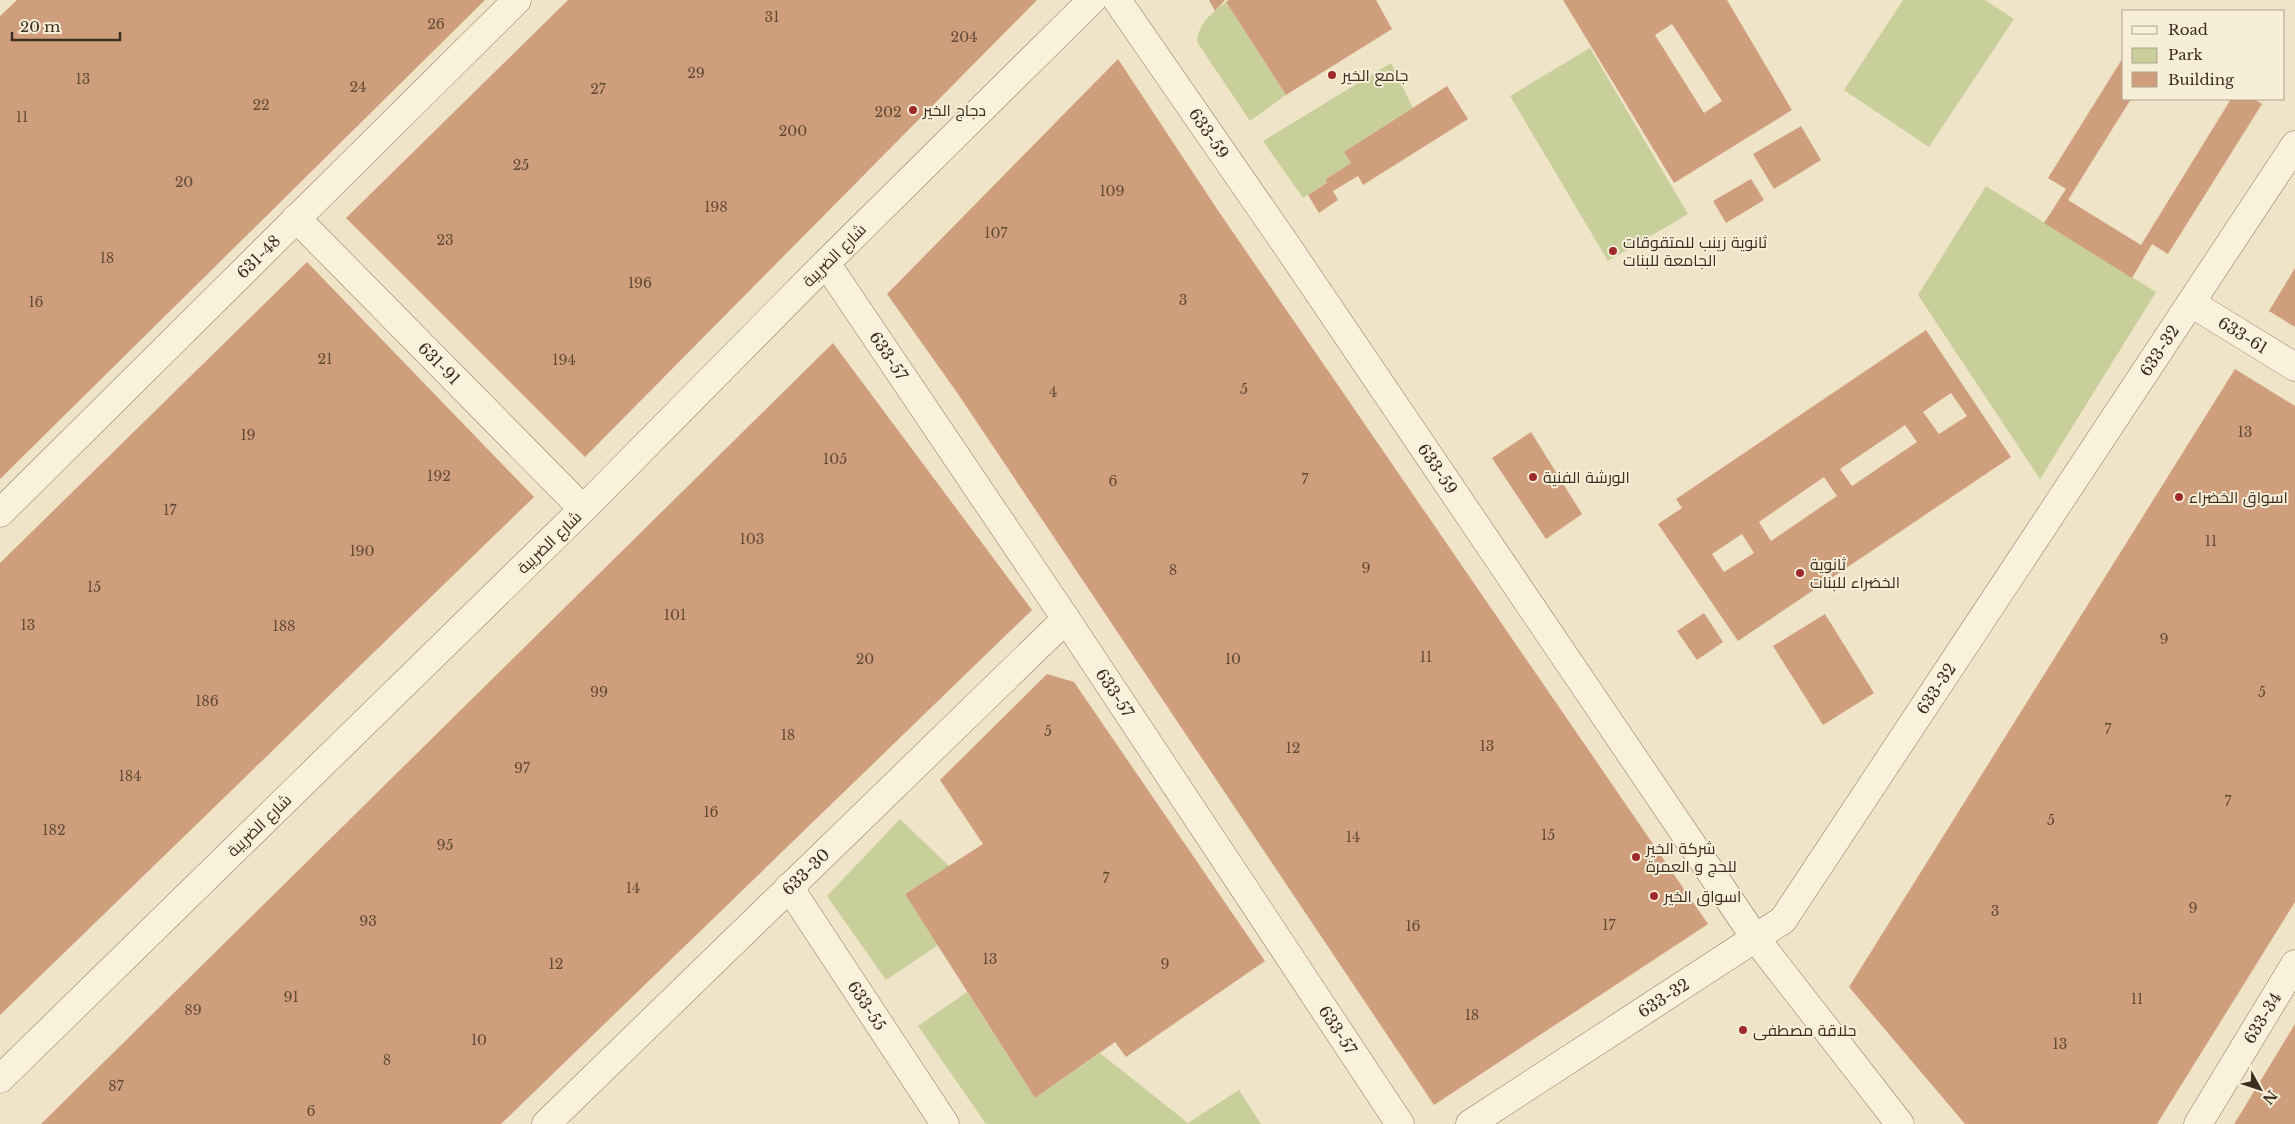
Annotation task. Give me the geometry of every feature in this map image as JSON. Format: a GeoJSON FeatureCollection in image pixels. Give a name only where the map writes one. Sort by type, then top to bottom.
{"type":"FeatureCollection","features":[{"type":"Feature","properties":{"kind":"street","name":"631-48"},"geometry":{"type":"LineString","coordinates":[[0,513],[517,0]]}},
{"type":"Feature","properties":{"kind":"street","name":"شارع الضريبة"},"geometry":{"type":"LineString","coordinates":[[0,1079],[584,509],[826,263],[1092,0]]}},
{"type":"Feature","properties":{"kind":"street","name":"633-59"},"geometry":{"type":"LineString","coordinates":[[1116,0],[1293,254],[1756,939],[1900,1124]]}},
{"type":"Feature","properties":{"kind":"street","name":"633-32"},"geometry":{"type":"LineString","coordinates":[[1470,1124],[1783,920],[2295,144]]}},
{"type":"Feature","properties":{"kind":"street","name":"631-91"},"geometry":{"type":"LineString","coordinates":[[296,218],[584,509]]}},
{"type":"Feature","properties":{"kind":"street","name":"633-57"},"geometry":{"type":"LineString","coordinates":[[826,263],[1066,619],[1400,1124]]}},
{"type":"Feature","properties":{"kind":"street","name":"633-61"},"geometry":{"type":"LineString","coordinates":[[2191,303],[2295,367]]}},
{"type":"Feature","properties":{"kind":"street","name":"633-30"},"geometry":{"type":"LineString","coordinates":[[546,1124],[1066,619]]}},
{"type":"Feature","properties":{"kind":"street","name":"633-55"},"geometry":{"type":"LineString","coordinates":[[789,888],[945,1124]]}},
{"type":"Feature","properties":{"kind":"street","name":"633-34"},"geometry":{"type":"LineString","coordinates":[[2198,1124],[2295,964]]}},
{"type":"Feature","properties":{"kind":"green space"},"geometry":{"type":"Polygon","coordinates":[[[1903,0],[1985,0],[2014,19],[1929,147],[1844,90],[1903,0]]]}},
{"type":"Feature","properties":{"kind":"green space"},"geometry":{"type":"Polygon","coordinates":[[[1226,2],[1286,95],[1250,121],[1197,42],[1203,24],[1226,2]]]}},
{"type":"Feature","properties":{"kind":"green space"},"geometry":{"type":"Polygon","coordinates":[[[1590,48],[1688,214],[1608,261],[1510,96],[1590,48]]]}},
{"type":"Feature","properties":{"kind":"green space"},"geometry":{"type":"Polygon","coordinates":[[[1391,63],[1413,108],[1344,152],[1351,163],[1326,179],[1327,183],[1303,198],[1263,141],[1391,63]]]}},
{"type":"Feature","properties":{"kind":"green space"},"geometry":{"type":"Polygon","coordinates":[[[1986,186],[2156,292],[2040,479],[1918,295],[1986,186]]]}},
{"type":"Feature","properties":{"kind":"green space"},"geometry":{"type":"Polygon","coordinates":[[[900,819],[949,866],[905,894],[938,945],[886,980],[827,896],[900,819]]]}},
{"type":"Feature","properties":{"kind":"green space"},"geometry":{"type":"Polygon","coordinates":[[[967,992],[1035,1098],[1100,1053],[1188,1123],[1239,1090],[1261,1124],[986,1124],[918,1026],[967,992]]]}},
{"type":"Feature","properties":{"kind":"building"},"geometry":{"type":"Polygon","coordinates":[[[17,0],[485,0],[0,479],[0,16],[17,0]]]}},
{"type":"Feature","properties":{"kind":"building"},"geometry":{"type":"Polygon","coordinates":[[[568,0],[1037,0],[585,457],[346,218],[568,0]]]}},
{"type":"Feature","properties":{"kind":"building"},"geometry":{"type":"Polygon","coordinates":[[[1209,0],[1225,0],[1215,11],[1209,0]]]}},
{"type":"Feature","properties":{"kind":"building"},"geometry":{"type":"Polygon","coordinates":[[[1229,0],[1376,0],[1392,29],[1286,95],[1226,2],[1229,0]]]}},
{"type":"Feature","properties":{"kind":"building"},"geometry":{"type":"Polygon","coordinates":[[[1563,0],[1727,0],[1792,110],[1674,183],[1563,0]],[[1672,24],[1655,35],[1704,113],[1722,101],[1672,24]]]}},
{"type":"Feature","properties":{"kind":"building"},"geometry":{"type":"Polygon","coordinates":[[[1118,59],[1217,209],[1708,924],[1434,1105],[958,394],[887,294],[1118,59]]]}},
{"type":"Feature","properties":{"kind":"building"},"geometry":{"type":"Polygon","coordinates":[[[2122,59],[2122,100],[2130,100],[2068,200],[2141,245],[2230,100],[2256,100],[2262,104],[2168,254],[2152,244],[2132,278],[2044,223],[2066,189],[2048,178],[2122,59]]]}},
{"type":"Feature","properties":{"kind":"building"},"geometry":{"type":"Polygon","coordinates":[[[1447,86],[1468,119],[1363,185],[1358,176],[1333,191],[1338,200],[1319,213],[1308,195],[1327,183],[1326,179],[1351,163],[1344,152],[1447,86]]]}},
{"type":"Feature","properties":{"kind":"building"},"geometry":{"type":"Polygon","coordinates":[[[1801,126],[1821,160],[1774,189],[1753,154],[1801,126]]]}},
{"type":"Feature","properties":{"kind":"building"},"geometry":{"type":"Polygon","coordinates":[[[1751,179],[1764,200],[1726,223],[1713,201],[1751,179]]]}},
{"type":"Feature","properties":{"kind":"building"},"geometry":{"type":"Polygon","coordinates":[[[307,262],[534,497],[0,1015],[0,563],[307,262]]]}},
{"type":"Feature","properties":{"kind":"building"},"geometry":{"type":"Polygon","coordinates":[[[2295,268],[2295,327],[2269,311],[2295,268]]]}},
{"type":"Feature","properties":{"kind":"building"},"geometry":{"type":"Polygon","coordinates":[[[1926,330],[2011,457],[1738,641],[1658,524],[1682,508],[1676,499],[1926,330]],[[1951,393],[1923,412],[1939,434],[1967,416],[1951,393]],[[1905,425],[1840,469],[1852,486],[1917,442],[1905,425]],[[1824,477],[1759,522],[1771,541],[1837,496],[1824,477]],[[1742,534],[1712,554],[1724,572],[1754,553],[1742,534]]]}},
{"type":"Feature","properties":{"kind":"building"},"geometry":{"type":"Polygon","coordinates":[[[833,343],[1032,610],[501,1124],[41,1124],[833,343]]]}},
{"type":"Feature","properties":{"kind":"building"},"geometry":{"type":"Polygon","coordinates":[[[2235,369],[2295,406],[2295,902],[2157,1124],[1965,1124],[1849,987],[2235,369]]]}},
{"type":"Feature","properties":{"kind":"building"},"geometry":{"type":"Polygon","coordinates":[[[1531,432],[1582,514],[1546,539],[1492,458],[1531,432]]]}},
{"type":"Feature","properties":{"kind":"building"},"geometry":{"type":"Polygon","coordinates":[[[1704,613],[1723,642],[1697,660],[1677,631],[1704,613]]]}},
{"type":"Feature","properties":{"kind":"building"},"geometry":{"type":"Polygon","coordinates":[[[1825,614],[1874,693],[1823,725],[1773,646],[1825,614]]]}},
{"type":"Feature","properties":{"kind":"building"},"geometry":{"type":"Polygon","coordinates":[[[1047,674],[1074,682],[1265,961],[1126,1057],[1115,1042],[1035,1098],[905,894],[983,844],[940,780],[1047,674]]]}},
{"type":"Feature","properties":{"kind":"building"},"geometry":{"type":"Polygon","coordinates":[[[2295,1024],[2295,1124],[2234,1124],[2236,1121],[2295,1024]]]}},
{"type":"Feature","properties":{"kind":"place","name":"جامع الخير"},"geometry":{"type":"Point","coordinates":[1332,75]}},
{"type":"Feature","properties":{"kind":"place","name":"دجاج الخير"},"geometry":{"type":"Point","coordinates":[913,110]}},
{"type":"Feature","properties":{"kind":"place","name":"ثانوية زينب للمتقوقات الجامعة للبنات"},"geometry":{"type":"Point","coordinates":[1613,251]}},
{"type":"Feature","properties":{"kind":"place","name":"الورشة الفنية"},"geometry":{"type":"Point","coordinates":[1533,477]}},
{"type":"Feature","properties":{"kind":"place","name":"اسواق الخضراء"},"geometry":{"type":"Point","coordinates":[2179,497]}},
{"type":"Feature","properties":{"kind":"place","name":"ثانوية الخضراء للبنات"},"geometry":{"type":"Point","coordinates":[1800,573]}},
{"type":"Feature","properties":{"kind":"place","name":"شركة الخير للحج و العمرة"},"geometry":{"type":"Point","coordinates":[1636,857]}},
{"type":"Feature","properties":{"kind":"place","name":"اسواق الخير"},"geometry":{"type":"Point","coordinates":[1654,896]}},
{"type":"Feature","properties":{"kind":"place","name":"حلاقة مصطفى"},"geometry":{"type":"Point","coordinates":[1743,1030]}}]}
